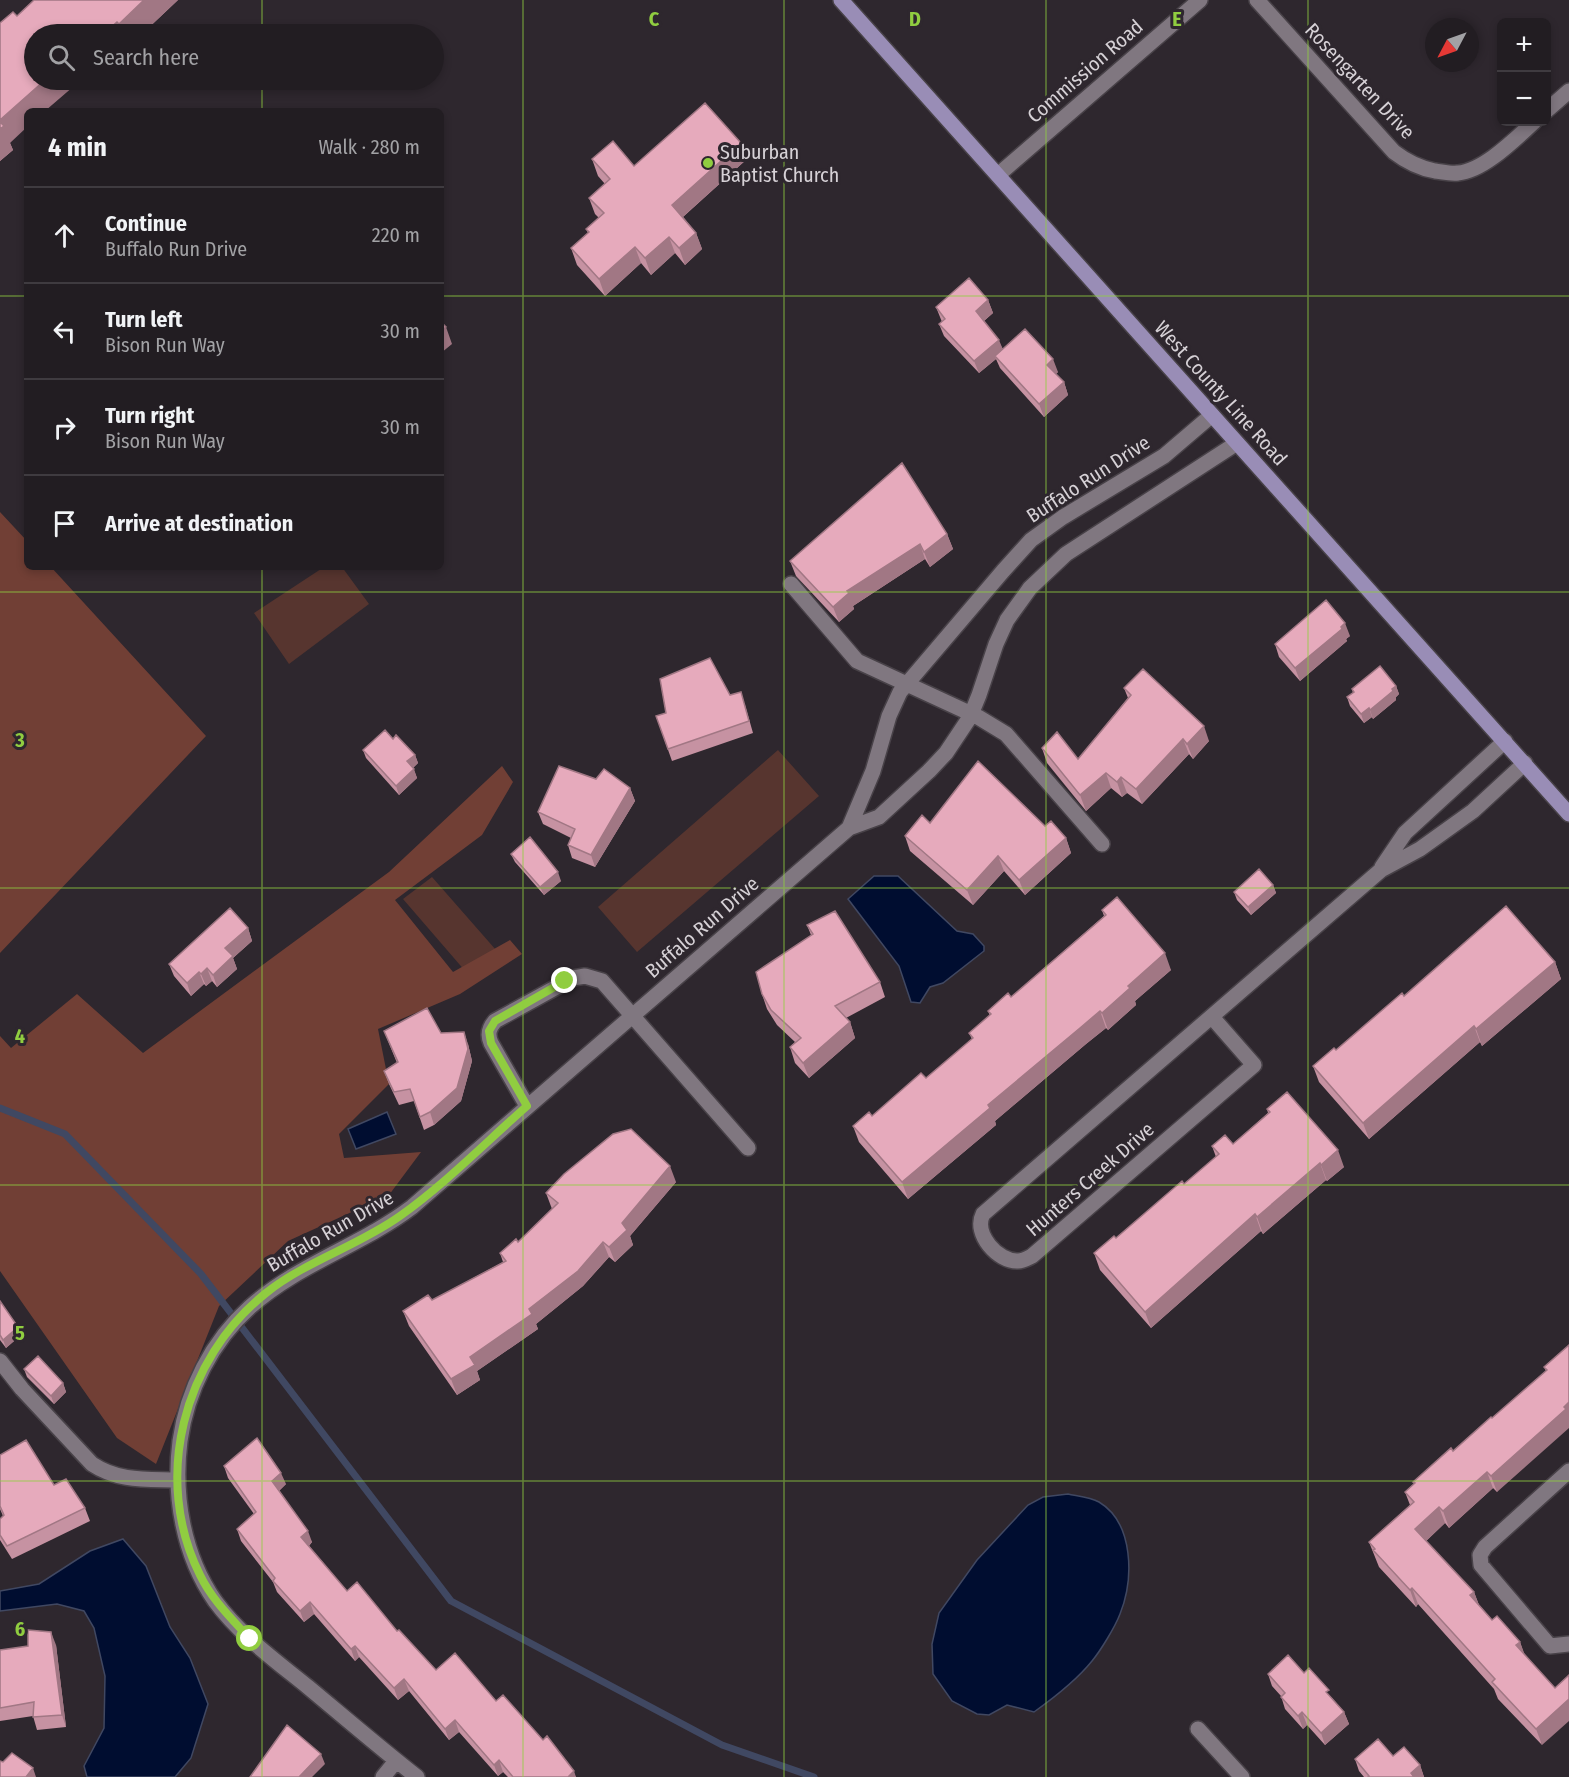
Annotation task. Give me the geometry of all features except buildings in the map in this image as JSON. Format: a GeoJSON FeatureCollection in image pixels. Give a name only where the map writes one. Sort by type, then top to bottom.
{"type":"FeatureCollection","features":[{"type":"Feature","properties":{"kind":"main road","name":"West County Line Road"},"geometry":{"type":"LineString","coordinates":[[842,0],[1569,814]]}},
{"type":"Feature","properties":{"kind":"street","name":"Commission Road"},"geometry":{"type":"LineString","coordinates":[[998,175],[1200,0]]}},
{"type":"Feature","properties":{"kind":"street","name":"Rosengarten Drive"},"geometry":{"type":"LineString","coordinates":[[1257,0],[1394,152],[1408,163],[1425,169],[1460,173],[1482,164],[1529,126]]}},
{"type":"Feature","properties":{"kind":"street"},"geometry":{"type":"LineString","coordinates":[[1551,107],[1569,91]]}},
{"type":"Feature","properties":{"kind":"street","name":"Buffalo Run Drive"},"geometry":{"type":"LineString","coordinates":[[849,828],[873,771],[892,707],[905,684],[1031,540],[1063,517],[1164,456],[1212,415]]}},
{"type":"Feature","properties":{"kind":"street","name":"Buffalo Run Drive"},"geometry":{"type":"LineString","coordinates":[[417,1777],[250,1639],[216,1601],[200,1575],[183,1524],[177,1462],[181,1432],[192,1391],[216,1346],[234,1322],[272,1288],[398,1218],[849,828],[879,817],[929,771],[952,745],[979,695],[996,644],[1007,620],[1030,588],[1066,554],[1237,443]]}},
{"type":"Feature","properties":{"kind":"street"},"geometry":{"type":"LineString","coordinates":[[791,584],[857,661],[971,713],[1006,734],[1102,844]]}},
{"type":"Feature","properties":{"kind":"street","name":"Hunters Creek Drive"},"geometry":{"type":"LineString","coordinates":[[1381,870],[1405,833],[1505,741]]}},
{"type":"Feature","properties":{"kind":"street","name":"Hunters Creek Drive"},"geometry":{"type":"LineString","coordinates":[[1212,1017],[1254,1065],[1032,1256],[1016,1261],[999,1254],[982,1235],[980,1224],[983,1214],[1381,870],[1420,849],[1473,811],[1525,763]]}},
{"type":"Feature","properties":{"kind":"street"},"geometry":{"type":"LineString","coordinates":[[527,1106],[489,1038],[489,1031],[495,1021],[565,981],[580,977],[602,981],[748,1148]]}},
{"type":"Feature","properties":{"kind":"street"},"geometry":{"type":"LineString","coordinates":[[0,1361],[22,1389],[93,1464],[103,1471],[132,1479],[177,1480]]}},
{"type":"Feature","properties":{"kind":"street"},"geometry":{"type":"LineString","coordinates":[[1569,1471],[1485,1547],[1480,1555],[1481,1565],[1550,1647],[1569,1644]]}},
{"type":"Feature","properties":{"kind":"street"},"geometry":{"type":"LineString","coordinates":[[1198,1729],[1242,1777]]}},
{"type":"Feature","properties":{"kind":"street"},"geometry":{"type":"LineString","coordinates":[[383,1777],[396,1761]]}},
{"type":"Feature","properties":{"kind":"shaded area"},"geometry":{"type":"Polygon","coordinates":[[[0,512],[24,538],[24,570],[54,570],[206,736],[0,953],[0,512]]]}},
{"type":"Feature","properties":{"kind":"shaded area"},"geometry":{"type":"Polygon","coordinates":[[[319,570],[344,570],[369,604],[289,664],[254,613],[319,570]]]}},
{"type":"Feature","properties":{"kind":"shaded area"},"geometry":{"type":"Polygon","coordinates":[[[778,750],[819,796],[637,952],[598,907],[778,750]]]}},
{"type":"Feature","properties":{"kind":"shaded area"},"geometry":{"type":"Polygon","coordinates":[[[502,766],[513,782],[482,835],[395,900],[453,972],[510,940],[522,954],[460,994],[378,1029],[389,1084],[339,1134],[344,1158],[421,1152],[389,1195],[288,1241],[219,1306],[156,1464],[117,1438],[0,1271],[0,1036],[11,1048],[77,994],[143,1053],[389,872],[502,766]]]}},
{"type":"Feature","properties":{"kind":"shaded area"},"geometry":{"type":"Polygon","coordinates":[[[432,877],[496,950],[466,972],[403,899],[432,877]]]}},
{"type":"Feature","properties":{"kind":"water"},"geometry":{"type":"Polygon","coordinates":[[[874,876],[898,876],[957,931],[973,934],[984,946],[984,951],[943,983],[930,987],[920,1003],[911,1002],[899,966],[848,899],[874,876]]]}},
{"type":"Feature","properties":{"kind":"water"},"geometry":{"type":"Polygon","coordinates":[[[387,1112],[396,1134],[356,1149],[348,1129],[387,1112]]]}},
{"type":"Feature","properties":{"kind":"water"},"geometry":{"type":"Polygon","coordinates":[[[1068,1494],[1099,1502],[1111,1511],[1119,1523],[1125,1537],[1129,1569],[1125,1600],[1120,1614],[1103,1645],[1086,1668],[1034,1712],[1007,1705],[989,1715],[977,1714],[952,1701],[933,1674],[932,1644],[939,1613],[977,1560],[1028,1505],[1043,1497],[1068,1494]]]}},
{"type":"Feature","properties":{"kind":"water"},"geometry":{"type":"Polygon","coordinates":[[[123,1539],[146,1566],[170,1627],[190,1658],[208,1704],[191,1758],[175,1777],[87,1777],[84,1766],[104,1728],[105,1676],[94,1628],[84,1611],[57,1604],[0,1611],[0,1591],[39,1584],[90,1551],[123,1539]]]}},
{"type":"Feature","properties":{"kind":"waterway"},"geometry":{"type":"LineString","coordinates":[[0,1108],[65,1134],[201,1274],[451,1601],[722,1745],[814,1777]]}},
{"type":"Feature","properties":{"kind":"place","name":"Suburban Baptist Church"},"geometry":{"type":"Point","coordinates":[708,163]}},
{"type":"Feature","properties":{"kind":"route"},"geometry":{"type":"LineString","coordinates":[[250,1639],[216,1601],[200,1575],[183,1524],[177,1462],[186,1412],[192,1391],[202,1370],[234,1322],[272,1288],[398,1218],[527,1106],[491,1043],[489,1031],[495,1021],[565,981]]}}]}
